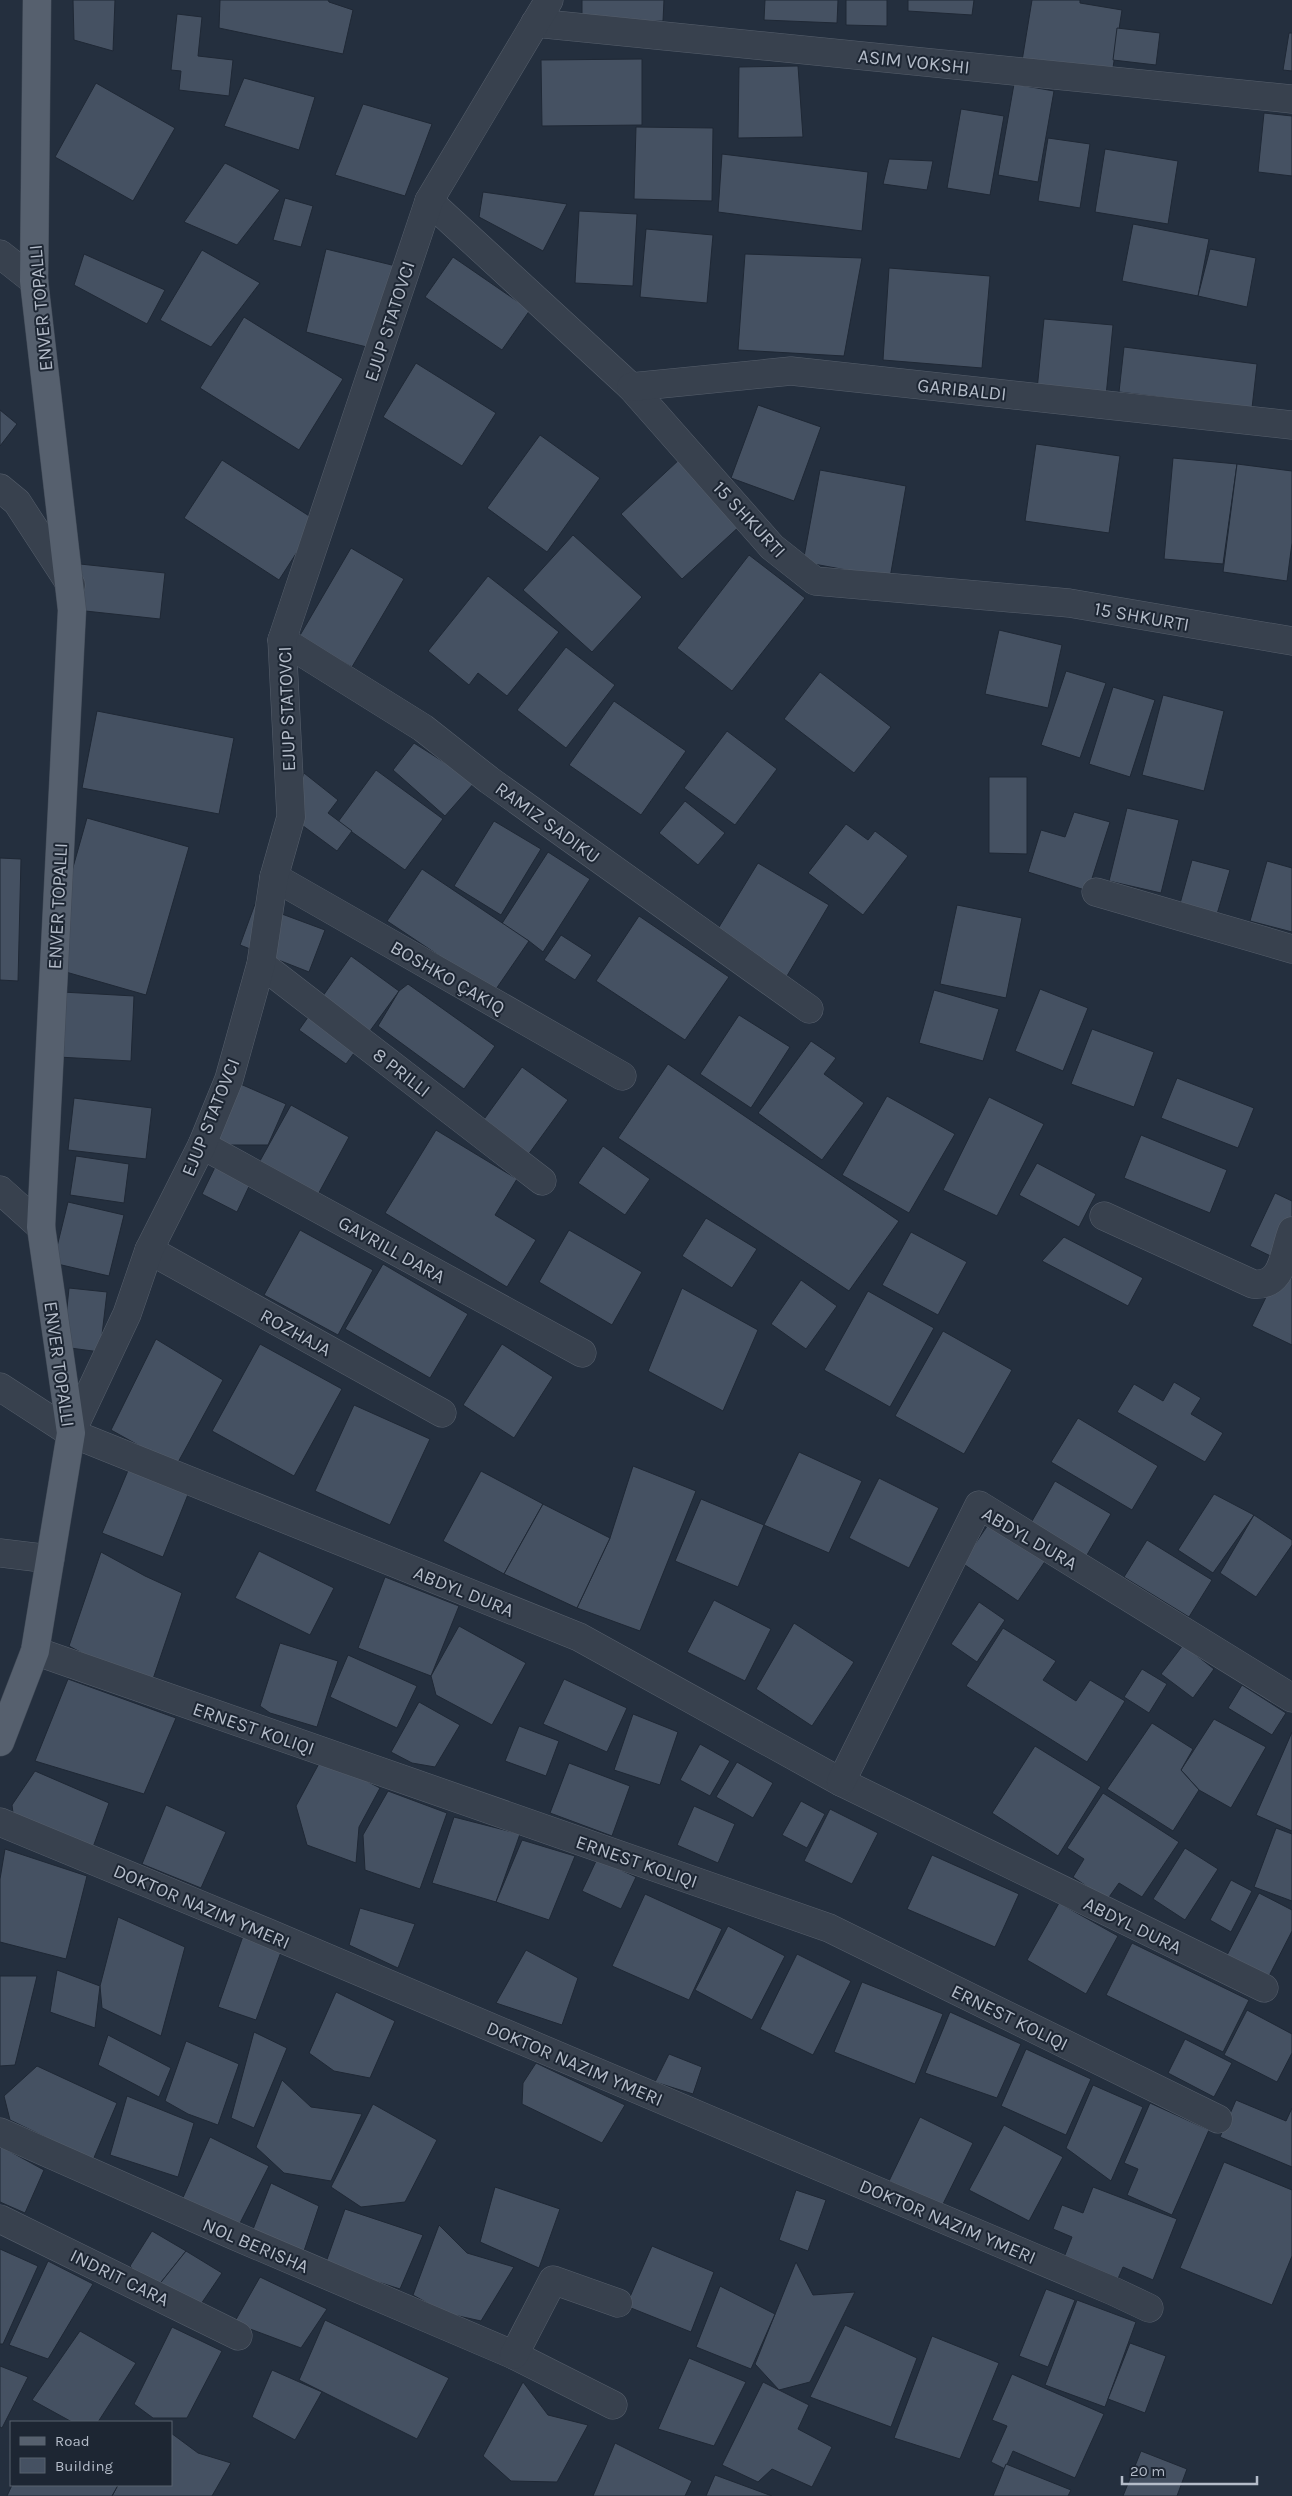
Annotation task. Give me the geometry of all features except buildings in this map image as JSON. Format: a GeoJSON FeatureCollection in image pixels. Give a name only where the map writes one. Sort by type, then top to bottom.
{"type":"FeatureCollection","features":[{"type":"Feature","properties":{"kind":"main road","name":"ENVER TOPALLI"},"geometry":{"type":"LineString","coordinates":[[0,1742],[35,1651],[71,1433],[41,1227],[72,610],[71,585],[34,281],[38,0]]}},
{"type":"Feature","properties":{"kind":"street","name":"EJUP STATOVCI"},"geometry":{"type":"LineString","coordinates":[[71,1433],[127,1314],[150,1250],[202,1145],[229,1079],[261,964],[274,877],[291,816],[282,640],[429,201],[549,0]]}},
{"type":"Feature","properties":{"kind":"street","name":"ASIM VOKSHI"},"geometry":{"type":"LineString","coordinates":[[535,23],[1292,99]]}},
{"type":"Feature","properties":{"kind":"street","name":"15 SHKURTI"},"geometry":{"type":"LineString","coordinates":[[429,201],[631,387],[772,547],[815,582],[1069,602],[1292,641]]}},
{"type":"Feature","properties":{"kind":"street"},"geometry":{"type":"LineString","coordinates":[[0,254],[34,281]]}},
{"type":"Feature","properties":{"kind":"street","name":"GARIBALDI"},"geometry":{"type":"LineString","coordinates":[[631,387],[790,371],[1292,425]]}},
{"type":"Feature","properties":{"kind":"street"},"geometry":{"type":"LineString","coordinates":[[0,488],[17,502],[71,585]]}},
{"type":"Feature","properties":{"kind":"street","name":"RAMIZ SADIKU"},"geometry":{"type":"LineString","coordinates":[[282,640],[423,728],[489,780],[810,1009]]}},
{"type":"Feature","properties":{"kind":"street","name":"BOSHKO ÇAKIQ"},"geometry":{"type":"LineString","coordinates":[[274,877],[622,1076]]}},
{"type":"Feature","properties":{"kind":"street"},"geometry":{"type":"LineString","coordinates":[[1096,892],[1292,949]]}},
{"type":"Feature","properties":{"kind":"street","name":"8 PRILLI"},"geometry":{"type":"LineString","coordinates":[[261,964],[542,1181]]}},
{"type":"Feature","properties":{"kind":"street","name":"GAVRILL DARA"},"geometry":{"type":"LineString","coordinates":[[202,1145],[582,1354]]}},
{"type":"Feature","properties":{"kind":"street"},"geometry":{"type":"LineString","coordinates":[[0,1190],[41,1227]]}},
{"type":"Feature","properties":{"kind":"street"},"geometry":{"type":"LineString","coordinates":[[1104,1216],[1253,1284],[1265,1286],[1273,1281],[1283,1262],[1292,1231]]}},
{"type":"Feature","properties":{"kind":"street","name":"ROZHAJA"},"geometry":{"type":"LineString","coordinates":[[150,1250],[442,1413]]}},
{"type":"Feature","properties":{"kind":"street","name":"ABDYL DURA"},"geometry":{"type":"LineString","coordinates":[[0,1387],[71,1433],[579,1637],[841,1782],[1264,1988]]}},
{"type":"Feature","properties":{"kind":"street","name":"ABDYL DURA"},"geometry":{"type":"LineString","coordinates":[[841,1782],[979,1505],[1292,1698]]}},
{"type":"Feature","properties":{"kind":"street"},"geometry":{"type":"LineString","coordinates":[[0,1553],[50,1559]]}},
{"type":"Feature","properties":{"kind":"street","name":"ERNEST KOLIQI"},"geometry":{"type":"LineString","coordinates":[[35,1651],[829,1928],[1218,2119]]}},
{"type":"Feature","properties":{"kind":"street","name":"DOKTOR NAZIM YMERI"},"geometry":{"type":"LineString","coordinates":[[0,1822],[294,1944],[1149,2308]]}},
{"type":"Feature","properties":{"kind":"street","name":"NOL BERISHA"},"geometry":{"type":"LineString","coordinates":[[0,2132],[235,2236],[514,2355],[613,2406]]}},
{"type":"Feature","properties":{"kind":"street","name":"INDRIT CARA"},"geometry":{"type":"LineString","coordinates":[[0,2220],[238,2336]]}},
{"type":"Feature","properties":{"kind":"street"},"geometry":{"type":"LineString","coordinates":[[514,2355],[553,2280],[618,2303]]}}]}
